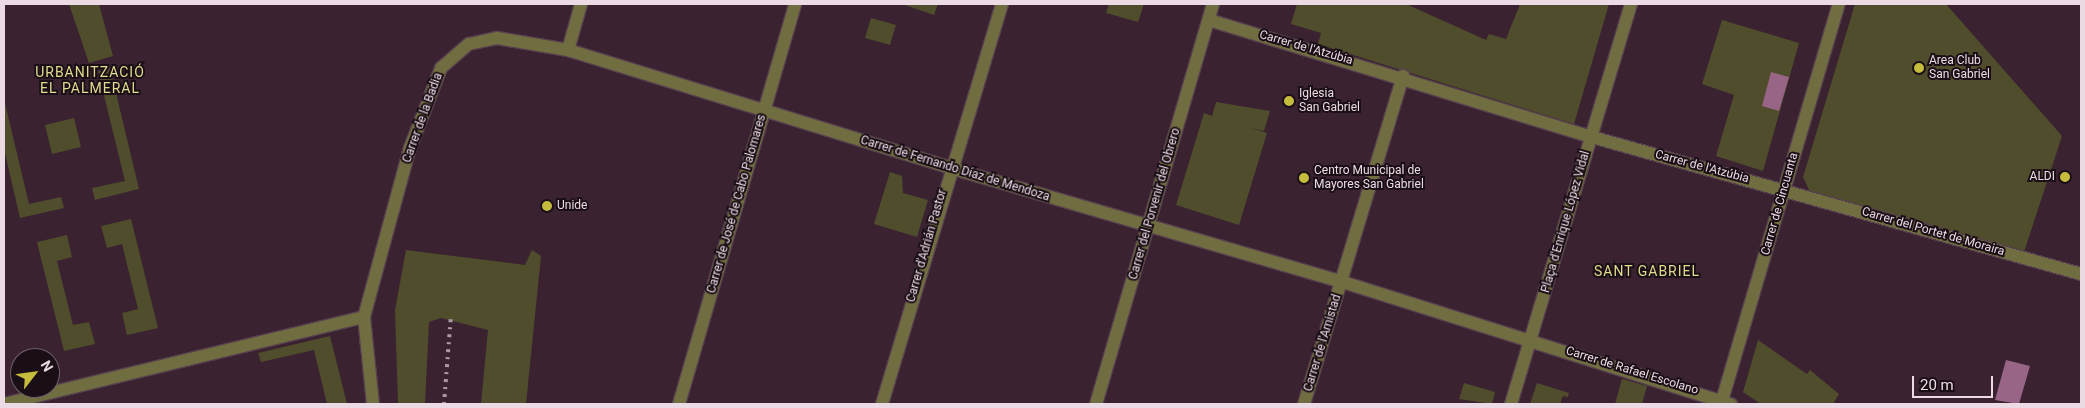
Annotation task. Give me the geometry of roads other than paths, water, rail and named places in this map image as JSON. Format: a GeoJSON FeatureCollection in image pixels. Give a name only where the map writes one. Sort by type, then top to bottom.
{"type":"FeatureCollection","features":[{"type":"Feature","properties":{"kind":"street"},"geometry":{"type":"LineString","coordinates":[[568,50],[581,4]]}},
{"type":"Feature","properties":{"kind":"street","name":"Carrer de José de Cabo Palomares"},"geometry":{"type":"LineString","coordinates":[[679,404],[795,4]]}},
{"type":"Feature","properties":{"kind":"street","name":"Carrer d'Adrián Pastor"},"geometry":{"type":"LineString","coordinates":[[882,404],[949,168],[1002,4]]}},
{"type":"Feature","properties":{"kind":"street","name":"Carrer del Porvenir del Obrero"},"geometry":{"type":"LineString","coordinates":[[1096,404],[1214,4]]}},
{"type":"Feature","properties":{"kind":"street"},"geometry":{"type":"LineString","coordinates":[[1592,137],[1631,4]]}},
{"type":"Feature","properties":{"kind":"street","name":"Carrer de Cincuanta"},"geometry":{"type":"LineString","coordinates":[[1725,402],[1784,189],[1839,4]]}},
{"type":"Feature","properties":{"kind":"street","name":"Carrer de l'Atzúbia"},"geometry":{"type":"LineString","coordinates":[[1209,20],[1402,76]]}},
{"type":"Feature","properties":{"kind":"street","name":"Carrer de la Badia"},"geometry":{"type":"LineString","coordinates":[[364,317],[410,148],[441,68],[468,44],[497,38],[568,50]]}},
{"type":"Feature","properties":{"kind":"street","name":"Carrer de Fernando Díaz de Mendoza"},"geometry":{"type":"LineString","coordinates":[[568,50],[949,168],[1344,282]]}},
{"type":"Feature","properties":{"kind":"street"},"geometry":{"type":"LineString","coordinates":[[1402,76],[1344,282],[1531,341]]}},
{"type":"Feature","properties":{"kind":"street","name":"Plaça d'Enrique López Vidal"},"geometry":{"type":"LineString","coordinates":[[1402,76],[1592,137],[1511,404]]}},
{"type":"Feature","properties":{"kind":"street","name":"Carrer de l'Atzúbia"},"geometry":{"type":"LineString","coordinates":[[1592,137],[1784,189]]}},
{"type":"Feature","properties":{"kind":"street","name":"Carrer del Portet de Moraira"},"geometry":{"type":"LineString","coordinates":[[1784,189],[2081,274]]}},
{"type":"Feature","properties":{"kind":"street","name":"Carrer de l'Amistad"},"geometry":{"type":"LineString","coordinates":[[1304,404],[1344,282]]}},
{"type":"Feature","properties":{"kind":"street"},"geometry":{"type":"LineString","coordinates":[[4,404],[364,317],[373,404]]}},
{"type":"Feature","properties":{"kind":"street","name":"Carrer de Rafael Escolano"},"geometry":{"type":"LineString","coordinates":[[1531,341],[1725,402]]}},
{"type":"Feature","properties":{"kind":"railway"},"geometry":{"type":"LineString","coordinates":[[444,404],[451,315]]}},
{"type":"Feature","properties":{"kind":"place","name":"Area Club San Gabriel"},"geometry":{"type":"Point","coordinates":[1919,68]}},
{"type":"Feature","properties":{"kind":"place","name":"Iglesia San Gabriel"},"geometry":{"type":"Point","coordinates":[1289,101]}},
{"type":"Feature","properties":{"kind":"place","name":"ALDI"},"geometry":{"type":"Point","coordinates":[2065,177]}},
{"type":"Feature","properties":{"kind":"place","name":"Centro Municipal de Mayores San Gabriel"},"geometry":{"type":"Point","coordinates":[1304,178]}},
{"type":"Feature","properties":{"kind":"place","name":"Unide"},"geometry":{"type":"Point","coordinates":[547,206]}},
{"type":"Feature","properties":{"kind":"district","name":"URBANITZACIÓ EL PALMERAL"},"geometry":{"type":"Point","coordinates":[90,80]}},
{"type":"Feature","properties":{"kind":"district","name":"SANT GABRIEL"},"geometry":{"type":"Point","coordinates":[1647,271]}}]}
